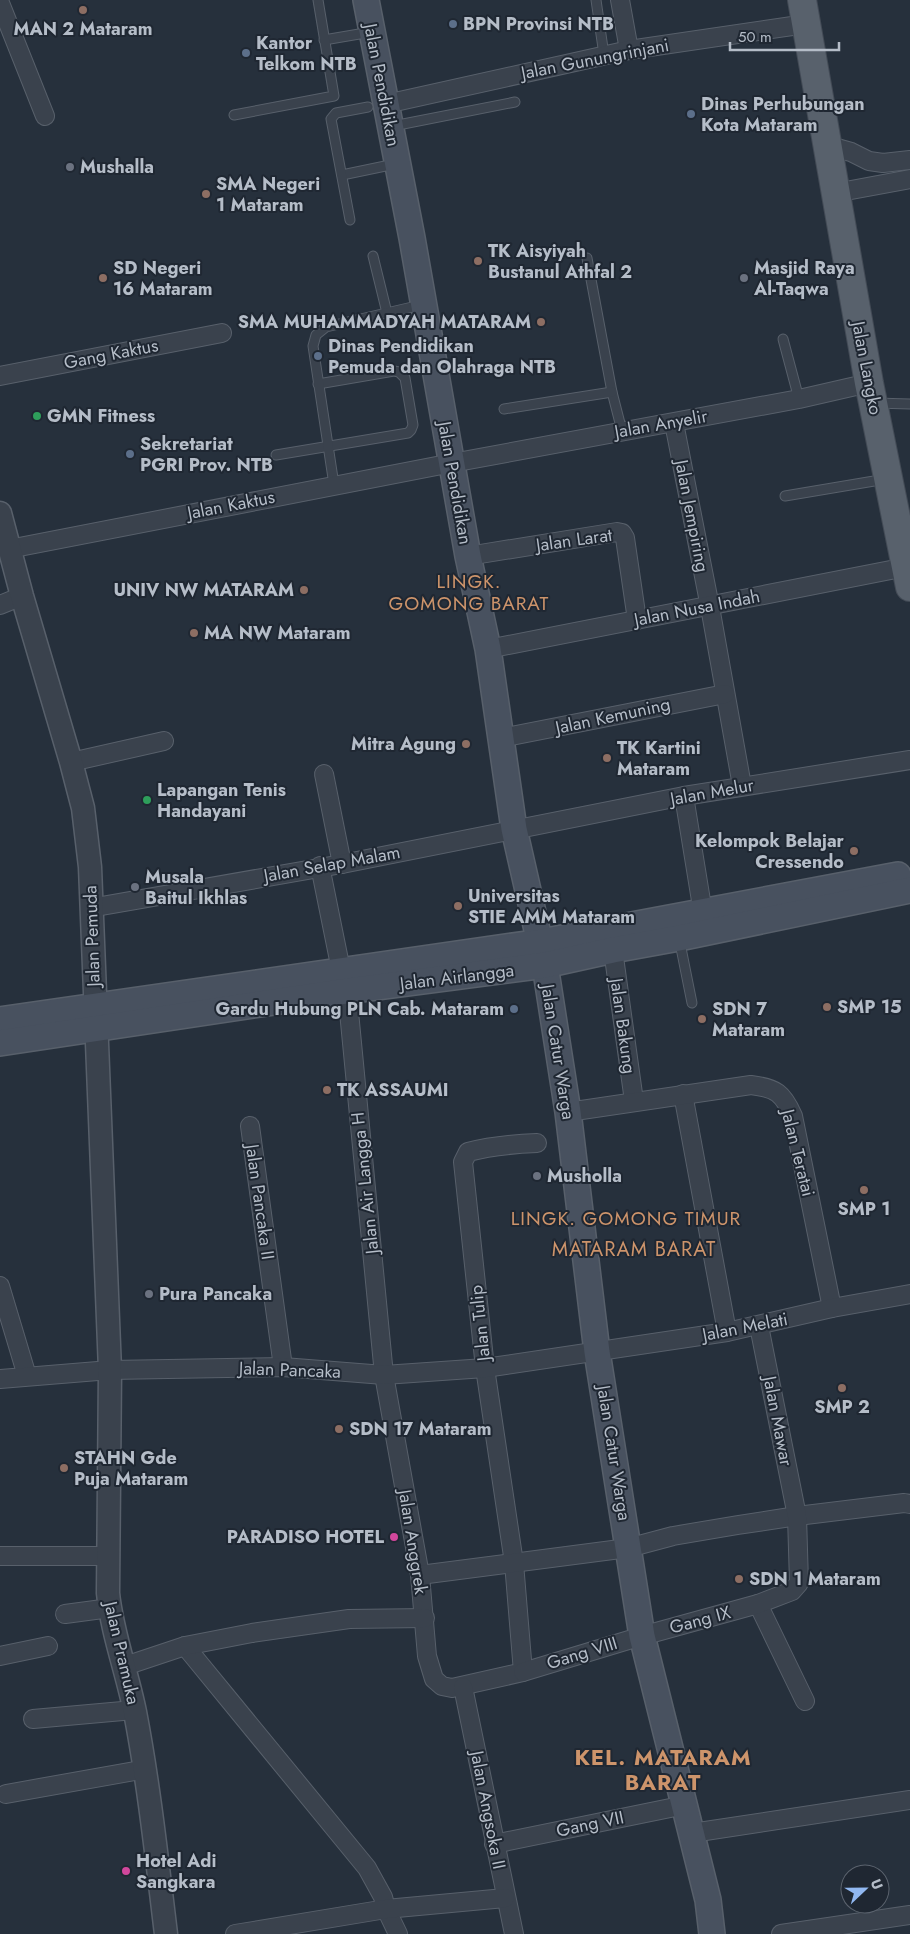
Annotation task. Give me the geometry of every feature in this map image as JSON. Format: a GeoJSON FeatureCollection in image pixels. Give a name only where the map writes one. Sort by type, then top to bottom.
{"type":"FeatureCollection","features":[{"type":"Feature","properties":{"kind":"main road","name":"Jalan Pendidikan"},"geometry":{"type":"LineString","coordinates":[[366,0],[372,32],[381,112],[398,164],[411,229],[468,556],[488,649],[514,829],[543,954]]}},
{"type":"Feature","properties":{"kind":"main road","name":"Jalan Langko"},"geometry":{"type":"LineString","coordinates":[[804,12],[826,145],[872,393],[909,574]]}},
{"type":"Feature","properties":{"kind":"main road","name":"Jalan Airlangga"},"geometry":{"type":"LineString","coordinates":[[543,954],[703,913],[910,873]]}},
{"type":"Feature","properties":{"kind":"main road","name":"Jalan Airlangga"},"geometry":{"type":"LineString","coordinates":[[0,1043],[96,1017],[344,980],[543,954],[613,950],[910,890]]}},
{"type":"Feature","properties":{"kind":"main road","name":"Jalan Catur Warga"},"geometry":{"type":"LineString","coordinates":[[543,954],[568,1112],[589,1354],[628,1548],[642,1636],[708,1900],[712,1934]]}},
{"type":"Feature","properties":{"kind":"main road","name":"Jalan Airlangga"},"geometry":{"type":"LineString","coordinates":[[0,1020],[96,1017]]}},
{"type":"Feature","properties":{"kind":"street"},"geometry":{"type":"LineString","coordinates":[[620,0],[629,50]]}},
{"type":"Feature","properties":{"kind":"street"},"geometry":{"type":"LineString","coordinates":[[0,3],[45,116]]}},
{"type":"Feature","properties":{"kind":"street","name":"Jalan Gunungrinjani"},"geometry":{"type":"LineString","coordinates":[[381,112],[604,55],[804,12]]}},
{"type":"Feature","properties":{"kind":"street"},"geometry":{"type":"LineString","coordinates":[[826,145],[851,152],[869,161],[883,163],[910,160]]}},
{"type":"Feature","properties":{"kind":"street"},"geometry":{"type":"LineString","coordinates":[[835,193],[910,179]]}},
{"type":"Feature","properties":{"kind":"street","name":"Gang Kaktus"},"geometry":{"type":"LineString","coordinates":[[0,376],[222,333]]}},
{"type":"Feature","properties":{"kind":"street","name":"Jalan Anyelir"},"geometry":{"type":"LineString","coordinates":[[452,463],[799,399],[872,393]]}},
{"type":"Feature","properties":{"kind":"street","name":"Jalan Jempiring"},"geometry":{"type":"LineString","coordinates":[[674,423],[710,606],[742,786]]}},
{"type":"Feature","properties":{"kind":"street","name":"Jalan Kaktus"},"geometry":{"type":"LineString","coordinates":[[9,548],[452,463]]}},
{"type":"Feature","properties":{"kind":"street","name":"Jalan Pemuda"},"geometry":{"type":"LineString","coordinates":[[0,513],[22,596],[71,762],[82,808],[90,867],[90,908],[110,1370]]}},
{"type":"Feature","properties":{"kind":"street","name":"Jalan Larat"},"geometry":{"type":"LineString","coordinates":[[468,556],[622,533],[625,538],[637,620]]}},
{"type":"Feature","properties":{"kind":"street","name":"Jalan Nusa Indah"},"geometry":{"type":"LineString","coordinates":[[488,649],[710,606],[909,574]]}},
{"type":"Feature","properties":{"kind":"street"},"geometry":{"type":"LineString","coordinates":[[0,605],[22,596]]}},
{"type":"Feature","properties":{"kind":"street","name":"Jalan Kemuning"},"geometry":{"type":"LineString","coordinates":[[501,738],[725,694]]}},
{"type":"Feature","properties":{"kind":"street"},"geometry":{"type":"LineString","coordinates":[[71,762],[164,741]]}},
{"type":"Feature","properties":{"kind":"street","name":"Jalan Melur"},"geometry":{"type":"LineString","coordinates":[[514,829],[684,796],[910,760]]}},
{"type":"Feature","properties":{"kind":"street"},"geometry":{"type":"LineString","coordinates":[[324,774],[342,864]]}},
{"type":"Feature","properties":{"kind":"street"},"geometry":{"type":"LineString","coordinates":[[684,796],[703,913]]}},
{"type":"Feature","properties":{"kind":"street","name":"Jalan Selap Malam"},"geometry":{"type":"LineString","coordinates":[[90,908],[320,866],[342,864],[514,829]]}},
{"type":"Feature","properties":{"kind":"street","name":"Jalan Air Langga H"},"geometry":{"type":"LineString","coordinates":[[320,866],[344,980],[384,1375]]}},
{"type":"Feature","properties":{"kind":"street","name":"Jalan Bakung"},"geometry":{"type":"LineString","coordinates":[[613,950],[634,1101]]}},
{"type":"Feature","properties":{"kind":"street","name":"Jalan Teratai"},"geometry":{"type":"LineString","coordinates":[[568,1112],[751,1085],[766,1086],[777,1091],[787,1102],[793,1116],[832,1308]]}},
{"type":"Feature","properties":{"kind":"street"},"geometry":{"type":"LineString","coordinates":[[683,1094],[727,1332]]}},
{"type":"Feature","properties":{"kind":"street","name":"Jalan Pancaka II"},"geometry":{"type":"LineString","coordinates":[[250,1126],[283,1367]]}},
{"type":"Feature","properties":{"kind":"street","name":"Jalan Tulip"},"geometry":{"type":"LineString","coordinates":[[523,1672],[514,1563],[485,1368],[463,1162],[468,1152],[474,1150],[505,1144],[537,1143]]}},
{"type":"Feature","properties":{"kind":"street"},"geometry":{"type":"LineString","coordinates":[[0,1286],[27,1376]]}},
{"type":"Feature","properties":{"kind":"street","name":"Jalan Melati"},"geometry":{"type":"LineString","coordinates":[[589,1354],[727,1332],[832,1308],[910,1294]]}},
{"type":"Feature","properties":{"kind":"street","name":"Jalan Mawar"},"geometry":{"type":"LineString","coordinates":[[759,1326],[797,1516]]}},
{"type":"Feature","properties":{"kind":"street","name":"Jalan Pancaka"},"geometry":{"type":"LineString","coordinates":[[0,1380],[27,1376],[110,1370],[283,1367],[384,1375],[485,1368],[589,1354]]}},
{"type":"Feature","properties":{"kind":"street","name":"Jalan Pramuka"},"geometry":{"type":"LineString","coordinates":[[110,1370],[110,1608],[125,1666],[146,1769],[166,1934]]}},
{"type":"Feature","properties":{"kind":"street","name":"Jalan Anggrek"},"geometry":{"type":"LineString","coordinates":[[384,1375],[420,1575],[427,1656],[434,1679],[442,1686],[452,1688],[463,1687]]}},
{"type":"Feature","properties":{"kind":"street"},"geometry":{"type":"LineString","coordinates":[[420,1575],[628,1548],[672,1536],[797,1516],[904,1503],[910,1504]]}},
{"type":"Feature","properties":{"kind":"street","name":"Gang IX"},"geometry":{"type":"LineString","coordinates":[[642,1636],[758,1604],[792,1591],[800,1583],[797,1516]]}},
{"type":"Feature","properties":{"kind":"street"},"geometry":{"type":"LineString","coordinates":[[0,1556],[109,1556]]}},
{"type":"Feature","properties":{"kind":"street"},"geometry":{"type":"LineString","coordinates":[[758,1604],[805,1701]]}},
{"type":"Feature","properties":{"kind":"street"},"geometry":{"type":"LineString","coordinates":[[65,1614],[110,1608]]}},
{"type":"Feature","properties":{"kind":"street"},"geometry":{"type":"LineString","coordinates":[[125,1666],[185,1646],[252,1633],[349,1618],[425,1618]]}},
{"type":"Feature","properties":{"kind":"street","name":"Gang VIII"},"geometry":{"type":"LineString","coordinates":[[523,1672],[642,1636]]}},
{"type":"Feature","properties":{"kind":"street"},"geometry":{"type":"LineString","coordinates":[[0,1656],[48,1646]]}},
{"type":"Feature","properties":{"kind":"street"},"geometry":{"type":"LineString","coordinates":[[185,1646],[367,1868],[383,1897],[386,1909],[398,1934]]}},
{"type":"Feature","properties":{"kind":"street"},"geometry":{"type":"LineString","coordinates":[[463,1687],[523,1672]]}},
{"type":"Feature","properties":{"kind":"street","name":"Jalan Angsoka II"},"geometry":{"type":"LineString","coordinates":[[463,1687],[514,1934]]}},
{"type":"Feature","properties":{"kind":"street"},"geometry":{"type":"LineString","coordinates":[[33,1719],[134,1710]]}},
{"type":"Feature","properties":{"kind":"street"},"geometry":{"type":"LineString","coordinates":[[6,1794],[146,1769]]}},
{"type":"Feature","properties":{"kind":"street"},"geometry":{"type":"LineString","coordinates":[[692,1833],[910,1800]]}},
{"type":"Feature","properties":{"kind":"street","name":"Gang VII"},"geometry":{"type":"LineString","coordinates":[[494,1844],[685,1805]]}},
{"type":"Feature","properties":{"kind":"street"},"geometry":{"type":"LineString","coordinates":[[235,1934],[386,1909],[506,1898]]}},
{"type":"Feature","properties":{"kind":"street"},"geometry":{"type":"LineString","coordinates":[[780,1934],[910,1915]]}},
{"type":"Feature","properties":{"kind":"lane"},"geometry":{"type":"LineString","coordinates":[[234,115],[334,96],[318,0]]}},
{"type":"Feature","properties":{"kind":"lane"},"geometry":{"type":"LineString","coordinates":[[596,0],[604,55]]}},
{"type":"Feature","properties":{"kind":"lane"},"geometry":{"type":"LineString","coordinates":[[324,40],[372,32]]}},
{"type":"Feature","properties":{"kind":"lane"},"geometry":{"type":"LineString","coordinates":[[350,220],[331,118],[336,114],[515,102]]}},
{"type":"Feature","properties":{"kind":"lane"},"geometry":{"type":"LineString","coordinates":[[342,175],[398,164]]}},
{"type":"Feature","properties":{"kind":"lane"},"geometry":{"type":"LineString","coordinates":[[373,256],[386,313]]}},
{"type":"Feature","properties":{"kind":"lane"},"geometry":{"type":"LineString","coordinates":[[587,258],[612,392],[622,431]]}},
{"type":"Feature","properties":{"kind":"lane"},"geometry":{"type":"LineString","coordinates":[[334,485],[313,346],[316,336],[326,327],[424,304]]}},
{"type":"Feature","properties":{"kind":"lane"},"geometry":{"type":"LineString","coordinates":[[782,339],[799,399]]}},
{"type":"Feature","properties":{"kind":"lane"},"geometry":{"type":"LineString","coordinates":[[276,455],[408,434],[411,430],[413,425],[405,378],[399,372],[394,371],[318,384]]}},
{"type":"Feature","properties":{"kind":"lane"},"geometry":{"type":"LineString","coordinates":[[504,409],[612,392]]}},
{"type":"Feature","properties":{"kind":"lane"},"geometry":{"type":"LineString","coordinates":[[872,393],[910,404]]}},
{"type":"Feature","properties":{"kind":"lane"},"geometry":{"type":"LineString","coordinates":[[785,496],[889,478]]}},
{"type":"Feature","properties":{"kind":"lane"},"geometry":{"type":"LineString","coordinates":[[679,938],[692,1004]]}},
{"type":"Feature","properties":{"kind":"place","name":"MAN 2 Mataram"},"geometry":{"type":"Point","coordinates":[83,10]}},
{"type":"Feature","properties":{"kind":"place","name":"BPN Provinsi NTB"},"geometry":{"type":"Point","coordinates":[453,24]}},
{"type":"Feature","properties":{"kind":"place","name":"Kantor Telkom NTB"},"geometry":{"type":"Point","coordinates":[246,53]}},
{"type":"Feature","properties":{"kind":"place","name":"Dinas Perhubungan Kota Mataram"},"geometry":{"type":"Point","coordinates":[691,114]}},
{"type":"Feature","properties":{"kind":"place","name":"Mushalla"},"geometry":{"type":"Point","coordinates":[70,167]}},
{"type":"Feature","properties":{"kind":"place","name":"SMA Negeri 1 Mataram"},"geometry":{"type":"Point","coordinates":[206,194]}},
{"type":"Feature","properties":{"kind":"place","name":"TK Aisyiyah Bustanul Athfal 2"},"geometry":{"type":"Point","coordinates":[478,261]}},
{"type":"Feature","properties":{"kind":"place","name":"SD Negeri 16 Mataram"},"geometry":{"type":"Point","coordinates":[103,278]}},
{"type":"Feature","properties":{"kind":"place","name":"Masjid Raya Al-Taqwa"},"geometry":{"type":"Point","coordinates":[744,278]}},
{"type":"Feature","properties":{"kind":"place","name":"SMA MUHAMMADYAH MATARAM"},"geometry":{"type":"Point","coordinates":[541,322]}},
{"type":"Feature","properties":{"kind":"place","name":"Dinas Pendidikan Pemuda dan Olahraga NTB"},"geometry":{"type":"Point","coordinates":[318,356]}},
{"type":"Feature","properties":{"kind":"place","name":"GMN Fitness"},"geometry":{"type":"Point","coordinates":[37,416]}},
{"type":"Feature","properties":{"kind":"place","name":"Sekretariat PGRI Prov. NTB"},"geometry":{"type":"Point","coordinates":[130,454]}},
{"type":"Feature","properties":{"kind":"place","name":"UNIV NW MATARAM"},"geometry":{"type":"Point","coordinates":[304,590]}},
{"type":"Feature","properties":{"kind":"place","name":"MA NW Mataram"},"geometry":{"type":"Point","coordinates":[194,633]}},
{"type":"Feature","properties":{"kind":"place","name":"Mitra Agung"},"geometry":{"type":"Point","coordinates":[466,744]}},
{"type":"Feature","properties":{"kind":"place","name":"TK Kartini Mataram"},"geometry":{"type":"Point","coordinates":[607,758]}},
{"type":"Feature","properties":{"kind":"place","name":"Lapangan Tenis Handayani"},"geometry":{"type":"Point","coordinates":[147,800]}},
{"type":"Feature","properties":{"kind":"place","name":"Kelompok Belajar Cressendo"},"geometry":{"type":"Point","coordinates":[854,851]}},
{"type":"Feature","properties":{"kind":"place","name":"Musala Baitul Ikhlas"},"geometry":{"type":"Point","coordinates":[135,887]}},
{"type":"Feature","properties":{"kind":"place","name":"Universitas STIE AMM Mataram"},"geometry":{"type":"Point","coordinates":[458,906]}},
{"type":"Feature","properties":{"kind":"place","name":"SMP 15"},"geometry":{"type":"Point","coordinates":[827,1007]}},
{"type":"Feature","properties":{"kind":"place","name":"Gardu Hubung PLN Cab. Mataram"},"geometry":{"type":"Point","coordinates":[514,1009]}},
{"type":"Feature","properties":{"kind":"place","name":"SDN 7 Mataram"},"geometry":{"type":"Point","coordinates":[702,1019]}},
{"type":"Feature","properties":{"kind":"place","name":"TK ASSAUMI"},"geometry":{"type":"Point","coordinates":[327,1090]}},
{"type":"Feature","properties":{"kind":"place","name":"Musholla"},"geometry":{"type":"Point","coordinates":[537,1176]}},
{"type":"Feature","properties":{"kind":"place","name":"SMP 1"},"geometry":{"type":"Point","coordinates":[864,1190]}},
{"type":"Feature","properties":{"kind":"place","name":"Pura Pancaka"},"geometry":{"type":"Point","coordinates":[149,1294]}},
{"type":"Feature","properties":{"kind":"place","name":"SMP 2"},"geometry":{"type":"Point","coordinates":[842,1388]}},
{"type":"Feature","properties":{"kind":"place","name":"SDN 17 Mataram"},"geometry":{"type":"Point","coordinates":[339,1429]}},
{"type":"Feature","properties":{"kind":"place","name":"STAHN Gde Puja Mataram"},"geometry":{"type":"Point","coordinates":[64,1468]}},
{"type":"Feature","properties":{"kind":"place","name":"PARADISO HOTEL"},"geometry":{"type":"Point","coordinates":[394,1537]}},
{"type":"Feature","properties":{"kind":"place","name":"SDN 1 Mataram"},"geometry":{"type":"Point","coordinates":[739,1579]}},
{"type":"Feature","properties":{"kind":"place","name":"Hotel Adi Sangkara"},"geometry":{"type":"Point","coordinates":[126,1871]}},
{"type":"Feature","properties":{"kind":"district","name":"LINGK. GOMONG BARAT"},"geometry":{"type":"Point","coordinates":[469,592]}},
{"type":"Feature","properties":{"kind":"district","name":"LINGK. GOMONG TIMUR"},"geometry":{"type":"Point","coordinates":[626,1218]}},
{"type":"Feature","properties":{"kind":"district","name":"MATARAM BARAT"},"geometry":{"type":"Point","coordinates":[634,1249]}},
{"type":"Feature","properties":{"kind":"district","name":"KEL. MATARAM BARAT"},"geometry":{"type":"Point","coordinates":[663,1770]}}]}
